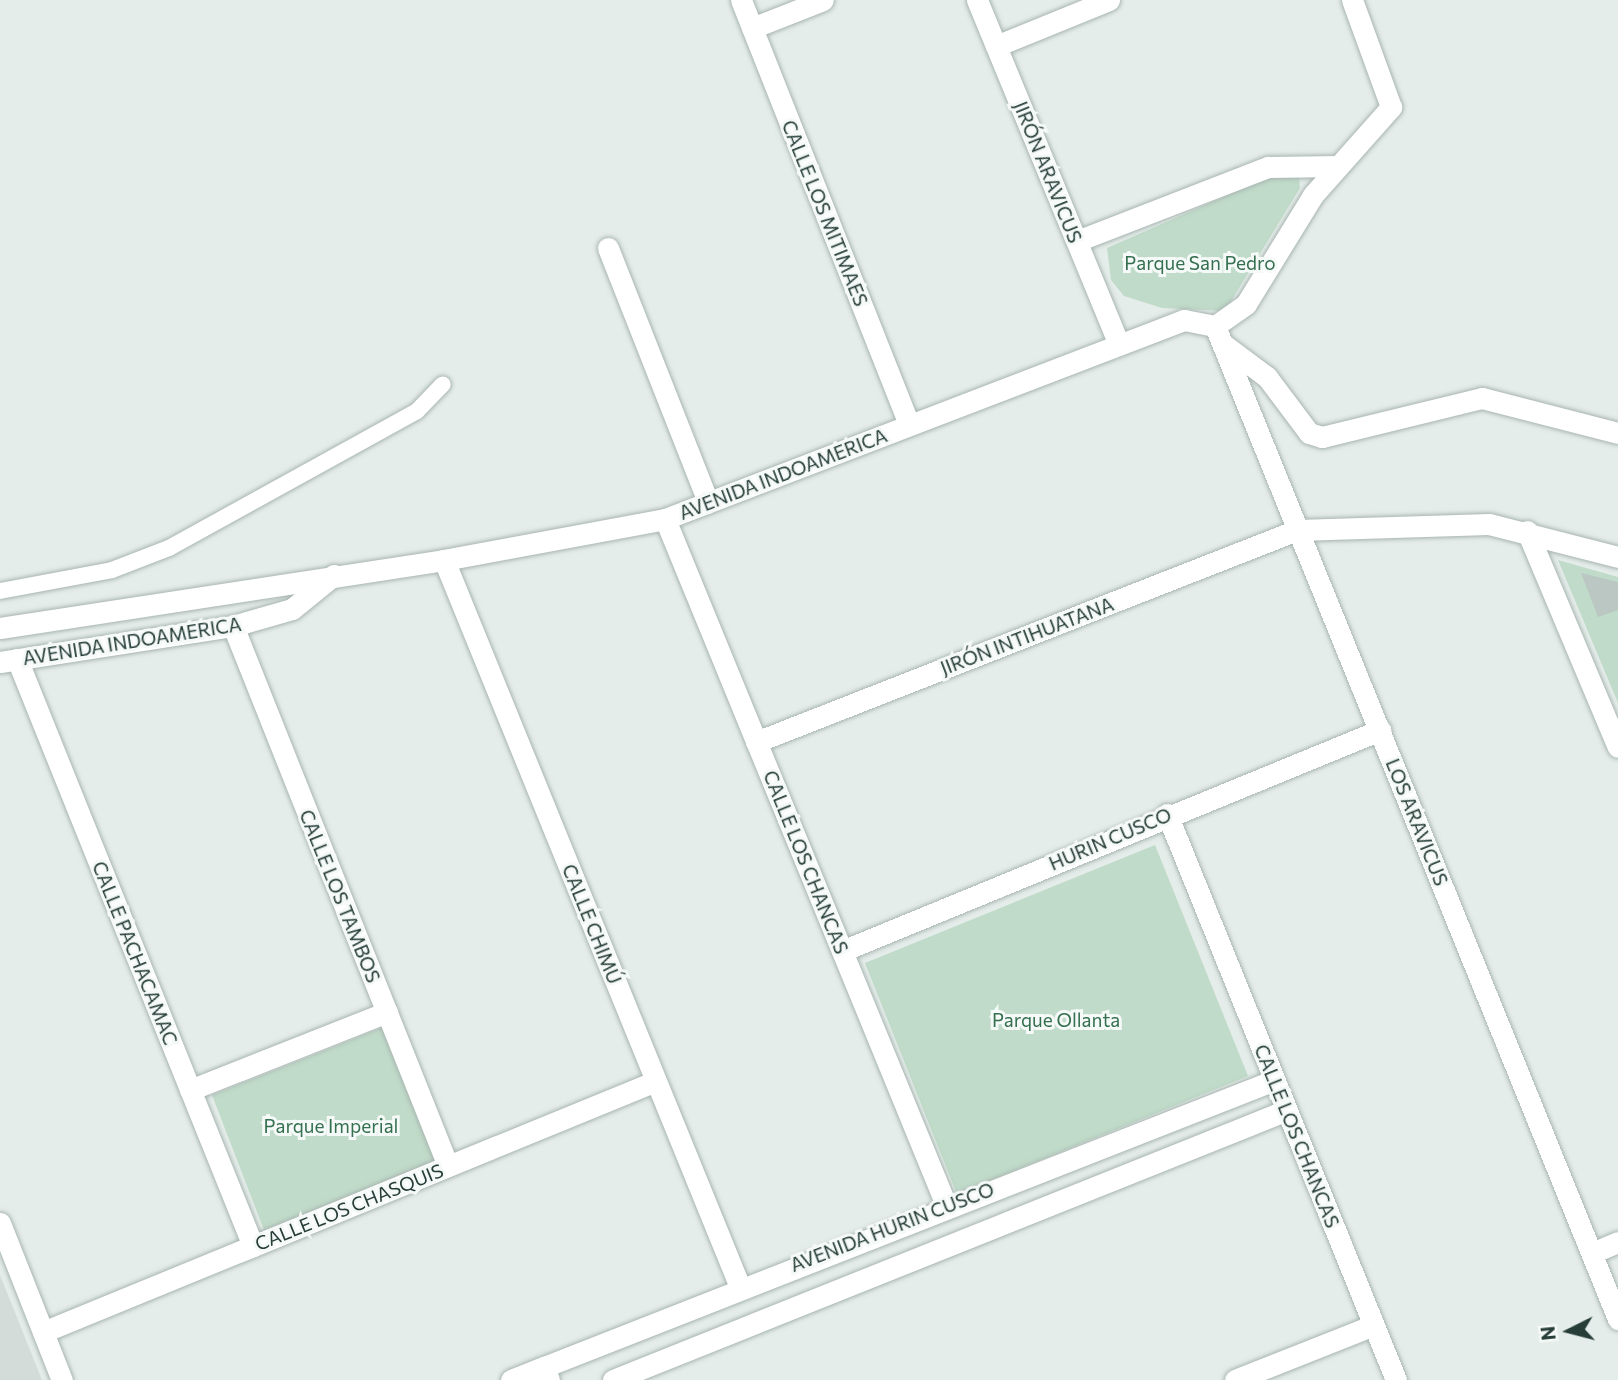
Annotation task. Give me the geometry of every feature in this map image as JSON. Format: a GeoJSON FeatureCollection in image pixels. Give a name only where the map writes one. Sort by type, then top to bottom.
{"type":"FeatureCollection","features":[{"type":"Feature","properties":{"kind":"street","name":"CALLE LOS MITIMAES"},"geometry":{"type":"LineString","coordinates":[[741,0],[909,425]]}},
{"type":"Feature","properties":{"kind":"street"},"geometry":{"type":"LineString","coordinates":[[752,28],[823,0]]}},
{"type":"Feature","properties":{"kind":"street","name":"JIRÓN ARAVICUS"},"geometry":{"type":"LineString","coordinates":[[977,0],[1119,344]]}},
{"type":"Feature","properties":{"kind":"street"},"geometry":{"type":"LineString","coordinates":[[996,46],[1109,0]]}},
{"type":"Feature","properties":{"kind":"street"},"geometry":{"type":"LineString","coordinates":[[1352,0],[1391,107],[1338,166],[1246,304],[1219,336],[1267,377],[1309,433],[1322,437],[1482,398],[1618,433]]}},
{"type":"Feature","properties":{"kind":"street"},"geometry":{"type":"LineString","coordinates":[[1077,241],[1268,167],[1338,166]]}},
{"type":"Feature","properties":{"kind":"street"},"geometry":{"type":"LineString","coordinates":[[608,248],[708,502]]}},
{"type":"Feature","properties":{"kind":"street","name":"AVENIDA INDOAMERICA"},"geometry":{"type":"LineString","coordinates":[[0,628],[444,560],[665,519],[1184,320],[1219,336]]}},
{"type":"Feature","properties":{"kind":"street","name":"LOS ARAVICUS"},"geometry":{"type":"LineString","coordinates":[[1219,336],[1618,1319]]}},
{"type":"Feature","properties":{"kind":"street","name":"CALLE LOS CHANCAS"},"geometry":{"type":"LineString","coordinates":[[665,519],[946,1205]]}},
{"type":"Feature","properties":{"kind":"street","name":"JIRÓN INTIHUATANA"},"geometry":{"type":"LineString","coordinates":[[757,741],[1297,530],[1452,524],[1527,531],[1618,557]]}},
{"type":"Feature","properties":{"kind":"street"},"geometry":{"type":"LineString","coordinates":[[1527,531],[1618,747]]}},
{"type":"Feature","properties":{"kind":"street","name":"CALLE CHIMÚ"},"geometry":{"type":"LineString","coordinates":[[444,560],[740,1287]]}},
{"type":"Feature","properties":{"kind":"street","name":"AVENIDA INDOAMERICA"},"geometry":{"type":"LineString","coordinates":[[9,661],[233,626],[292,609],[334,575]]}},
{"type":"Feature","properties":{"kind":"street","name":"CALLE LOS TAMBOS"},"geometry":{"type":"LineString","coordinates":[[233,626],[448,1166]]}},
{"type":"Feature","properties":{"kind":"street","name":"CALLE PACHACAMAC"},"geometry":{"type":"LineString","coordinates":[[9,661],[253,1246]]}},
{"type":"Feature","properties":{"kind":"street","name":"HURIN CUSCO"},"geometry":{"type":"LineString","coordinates":[[842,951],[1167,814],[1380,730]]}},
{"type":"Feature","properties":{"kind":"street","name":"CALLE LOS CHANCAS"},"geometry":{"type":"LineString","coordinates":[[1167,814],[1396,1380]]}},
{"type":"Feature","properties":{"kind":"street"},"geometry":{"type":"LineString","coordinates":[[190,1090],[387,1012]]}},
{"type":"Feature","properties":{"kind":"street","name":"AVENIDA HURIN CUSCO"},"geometry":{"type":"LineString","coordinates":[[511,1380],[546,1373],[740,1287],[946,1205],[1275,1080]]}},
{"type":"Feature","properties":{"kind":"street","name":"CALLE LOS CHASQUIS"},"geometry":{"type":"LineString","coordinates":[[43,1332],[656,1081]]}},
{"type":"Feature","properties":{"kind":"street","name":"AVENIDA HURIN CUSCO"},"geometry":{"type":"LineString","coordinates":[[613,1380],[1287,1110]]}},
{"type":"Feature","properties":{"kind":"street"},"geometry":{"type":"LineString","coordinates":[[0,1223],[62,1380]]}},
{"type":"Feature","properties":{"kind":"street"},"geometry":{"type":"LineString","coordinates":[[1592,1253],[1618,1242]]}},
{"type":"Feature","properties":{"kind":"street"},"geometry":{"type":"LineString","coordinates":[[1235,1380],[1374,1325]]}},
{"type":"Feature","properties":{"kind":"lane"},"geometry":{"type":"LineString","coordinates":[[0,591],[112,570],[181,542],[417,411],[443,384]]}},
{"type":"Feature","properties":{"kind":"shaded area"},"geometry":{"type":"Polygon","coordinates":[[[0,1275],[42,1380],[0,1380],[0,1275]]]}},
{"type":"Feature","properties":{"kind":"green space","name":"Parque San Pedro"},"geometry":{"type":"Polygon","coordinates":[[[1278,173],[1299,177],[1300,188],[1225,311],[1162,308],[1124,296],[1111,280],[1107,248],[1278,173]]]}},
{"type":"Feature","properties":{"kind":"green space"},"geometry":{"type":"Polygon","coordinates":[[[1558,560],[1618,577],[1618,703],[1558,560]]]}},
{"type":"Feature","properties":{"kind":"green space","name":"Parque Ollanta"},"geometry":{"type":"Polygon","coordinates":[[[1155,845],[1248,1076],[957,1194],[865,963],[1155,845]]]}},
{"type":"Feature","properties":{"kind":"green space","name":"Parque Imperial"},"geometry":{"type":"Polygon","coordinates":[[[384,1027],[437,1161],[264,1230],[212,1095],[384,1027]]]}},
{"type":"Feature","properties":{"kind":"building"},"geometry":{"type":"Polygon","coordinates":[[[1581,573],[1618,582],[1618,610],[1598,617],[1581,573]]]}}]}
